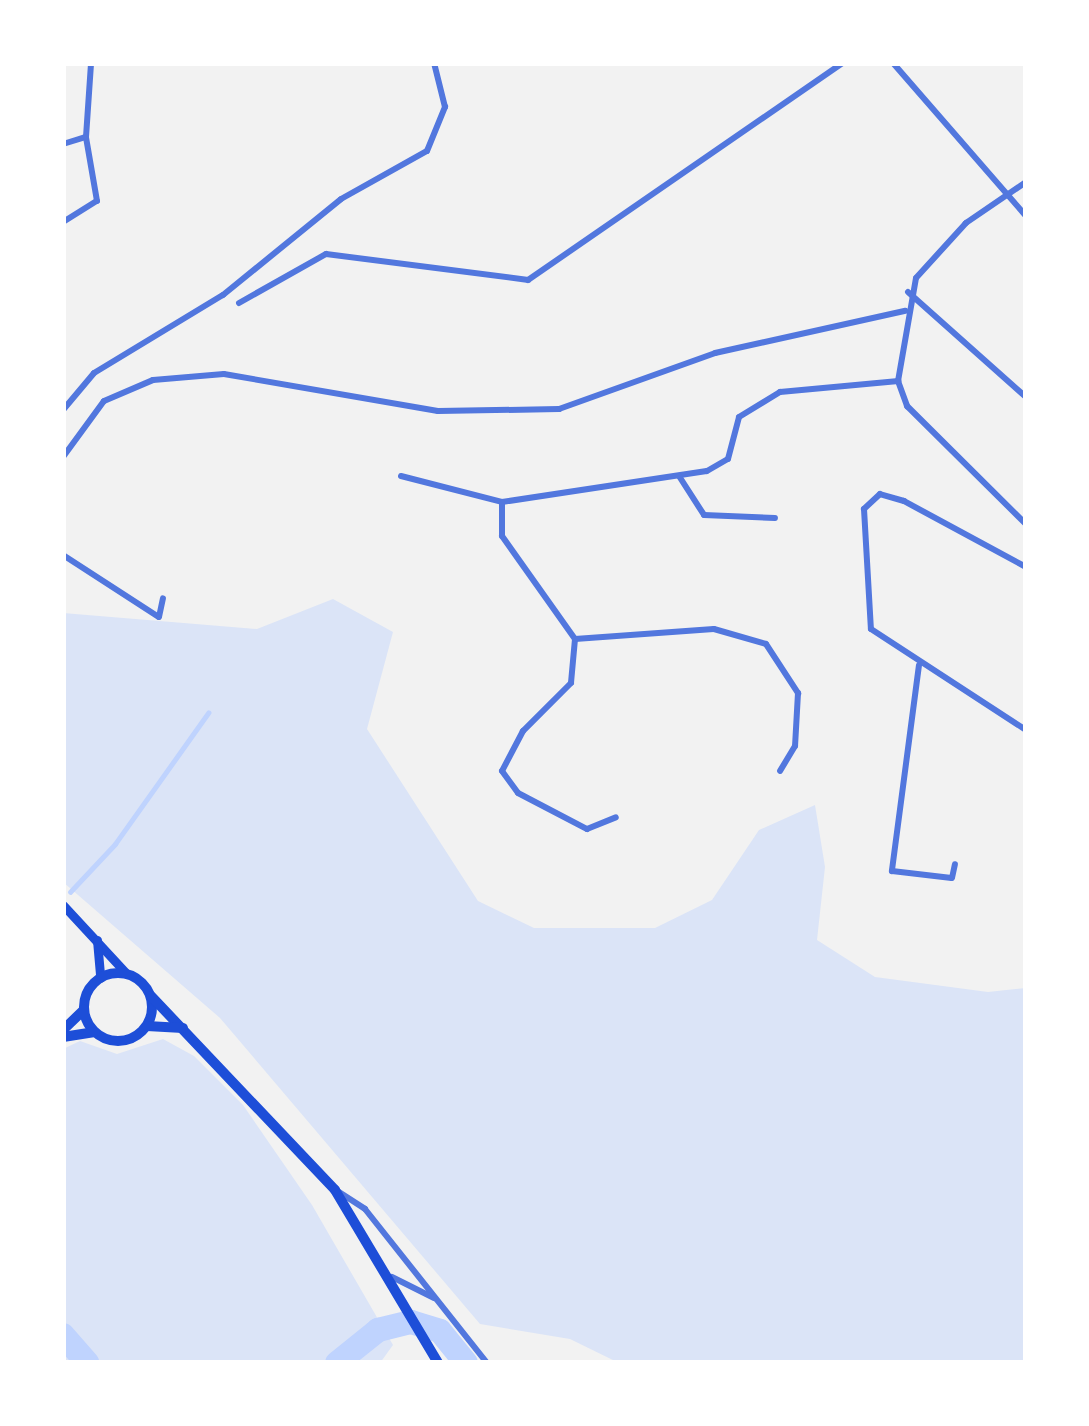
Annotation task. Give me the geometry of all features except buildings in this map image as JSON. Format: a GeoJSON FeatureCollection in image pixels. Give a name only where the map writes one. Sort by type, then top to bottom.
{"type":"FeatureCollection","features":[{"type":"Feature","properties":{"kind":"main road"},"geometry":{"type":"LineString","coordinates":[[63,905],[335,1190],[438,1363]]}},
{"type":"Feature","properties":{"kind":"main road"},"geometry":{"type":"LineString","coordinates":[[63,1034],[84,1010],[100,978],[98,940]]}},
{"type":"Feature","properties":{"kind":"main road"},"geometry":{"type":"LineString","coordinates":[[100,978],[127,974]]}},
{"type":"Feature","properties":{"kind":"main road"},"geometry":{"type":"LineString","coordinates":[[147,1026],[151,996]]}},
{"type":"Feature","properties":{"kind":"main road"},"geometry":{"type":"LineString","coordinates":[[84,1010],[95,1033]]}},
{"type":"Feature","properties":{"kind":"main road"},"geometry":{"type":"LineString","coordinates":[[63,1034],[95,1033],[122,1041],[147,1026],[186,1029]]}},
{"type":"Feature","properties":{"kind":"street"},"geometry":{"type":"LineString","coordinates":[[63,222],[97,201],[86,136],[92,63]]}},
{"type":"Feature","properties":{"kind":"street"},"geometry":{"type":"LineString","coordinates":[[63,410],[94,373],[223,295],[341,199],[427,151],[445,107],[434,63]]}},
{"type":"Feature","properties":{"kind":"street"},"geometry":{"type":"LineString","coordinates":[[238,303],[326,254],[528,280],[843,63]]}},
{"type":"Feature","properties":{"kind":"street"},"geometry":{"type":"LineString","coordinates":[[893,63],[1026,216]]}},
{"type":"Feature","properties":{"kind":"street"},"geometry":{"type":"LineString","coordinates":[[63,144],[86,136]]}},
{"type":"Feature","properties":{"kind":"street"},"geometry":{"type":"LineString","coordinates":[[1026,182],[952,237],[908,292],[898,380],[907,406],[1026,524]]}},
{"type":"Feature","properties":{"kind":"street"},"geometry":{"type":"LineString","coordinates":[[908,292],[1026,397]]}},
{"type":"Feature","properties":{"kind":"street"},"geometry":{"type":"LineString","coordinates":[[63,457],[104,401],[153,380],[224,374],[438,411],[559,410],[715,353],[905,311]]}},
{"type":"Feature","properties":{"kind":"street"},"geometry":{"type":"LineString","coordinates":[[401,476],[502,502],[679,476],[723,466],[740,417],[780,392],[898,380]]}},
{"type":"Feature","properties":{"kind":"street"},"geometry":{"type":"LineString","coordinates":[[679,476],[704,515],[776,518]]}},
{"type":"Feature","properties":{"kind":"street"},"geometry":{"type":"LineString","coordinates":[[1026,567],[904,501],[871,499],[861,528],[873,584],[871,629],[919,665],[1026,730]]}},
{"type":"Feature","properties":{"kind":"street"},"geometry":{"type":"LineString","coordinates":[[502,502],[502,536],[575,639],[571,683],[523,731],[502,771],[518,793],[587,829],[616,817]]}},
{"type":"Feature","properties":{"kind":"street"},"geometry":{"type":"LineString","coordinates":[[63,555],[159,617],[163,598]]}},
{"type":"Feature","properties":{"kind":"street"},"geometry":{"type":"LineString","coordinates":[[575,639],[713,629],[766,644],[798,693],[795,746],[780,771]]}},
{"type":"Feature","properties":{"kind":"street"},"geometry":{"type":"LineString","coordinates":[[919,665],[892,871],[952,878],[955,864]]}},
{"type":"Feature","properties":{"kind":"street"},"geometry":{"type":"LineString","coordinates":[[335,1190],[365,1210],[487,1363]]}},
{"type":"Feature","properties":{"kind":"street"},"geometry":{"type":"LineString","coordinates":[[389,1275],[439,1300]]}},
{"type":"Feature","properties":{"kind":"shaded area"},"geometry":{"type":"Polygon","coordinates":[[[333,599],[393,632],[367,729],[478,901],[534,928],[655,928],[712,900],[759,830],[815,805],[825,867],[817,940],[875,977],[988,992],[1026,988],[1026,1363],[619,1363],[570,1339],[480,1324],[220,1018],[63,882],[63,613],[257,629],[333,599]]]}},
{"type":"Feature","properties":{"kind":"shaded area"},"geometry":{"type":"Polygon","coordinates":[[[163,1039],[194,1056],[243,1105],[312,1205],[393,1345],[380,1363],[63,1363],[63,1049],[80,1041],[117,1054],[163,1039]]]}},
{"type":"Feature","properties":{"kind":"waterway"},"geometry":{"type":"LineString","coordinates":[[70,892],[115,844],[208,713]]}},
{"type":"Feature","properties":{"kind":"waterway"},"geometry":{"type":"LineString","coordinates":[[337,1363],[378,1330],[411,1322],[440,1331],[466,1363]]}},
{"type":"Feature","properties":{"kind":"waterway"},"geometry":{"type":"LineString","coordinates":[[63,1335],[87,1363]]}}]}
